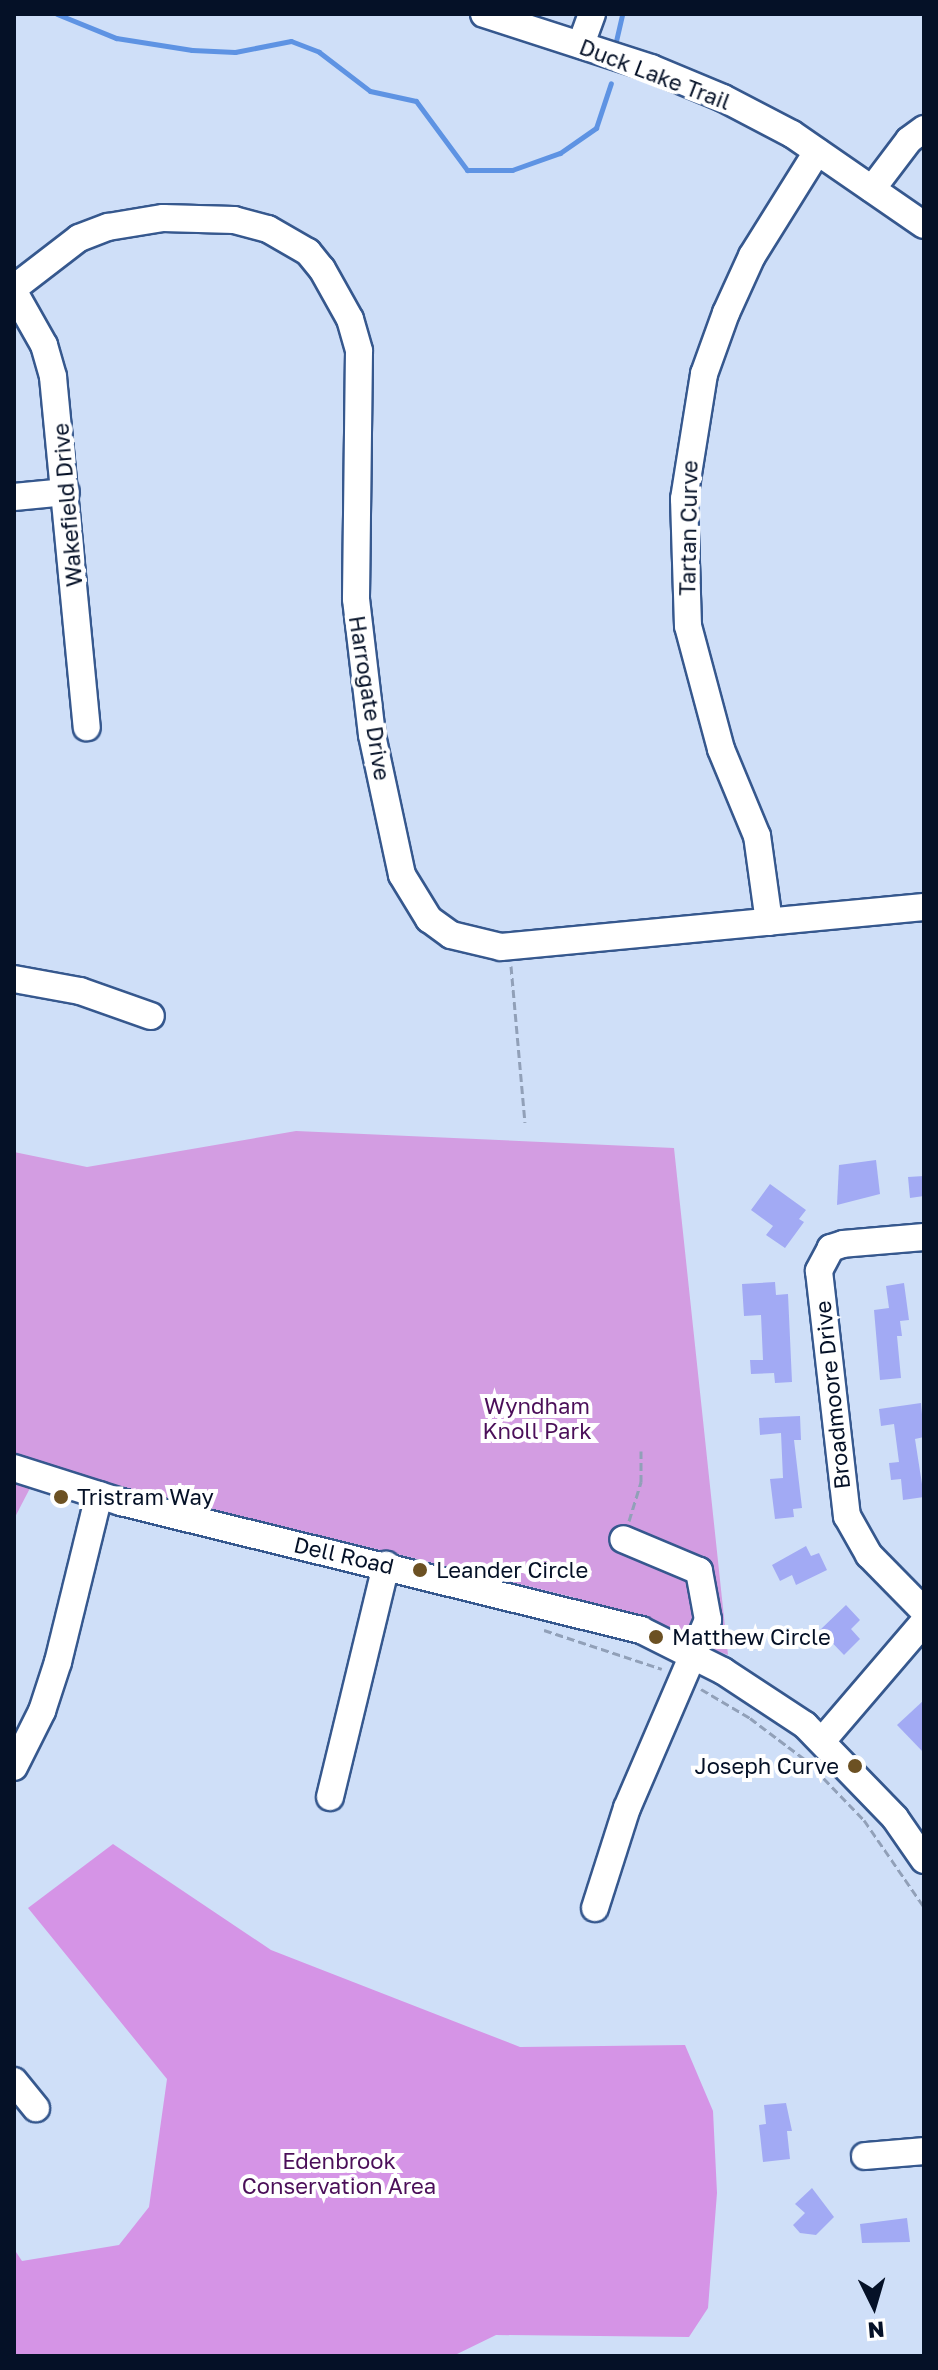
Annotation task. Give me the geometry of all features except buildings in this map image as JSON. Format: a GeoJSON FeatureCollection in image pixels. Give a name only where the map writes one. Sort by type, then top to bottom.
{"type":"FeatureCollection","features":[{"type":"Feature","properties":{"kind":"street","name":"Duck Lake Trail"},"geometry":{"type":"LineString","coordinates":[[484,14],[581,44],[723,98],[817,152],[872,189]]}},
{"type":"Feature","properties":{"kind":"street"},"geometry":{"type":"LineString","coordinates":[[581,44],[592,14]]}},
{"type":"Feature","properties":{"kind":"street"},"geometry":{"type":"LineString","coordinates":[[924,129],[909,140],[872,189],[924,225]]}},
{"type":"Feature","properties":{"kind":"street","name":"Tartan Curve"},"geometry":{"type":"LineString","coordinates":[[769,922],[757,836],[721,749],[688,626],[684,499],[704,374],[726,313],[752,256],[817,152]]}},
{"type":"Feature","properties":{"kind":"street","name":"Harrogate Drive"},"geometry":{"type":"LineString","coordinates":[[14,290],[79,238],[108,227],[163,218],[234,220],[268,229],[308,252],[322,269],[350,319],[359,351],[357,613],[372,735],[402,875],[429,919],[451,935],[476,944],[510,946],[924,907]]}},
{"type":"Feature","properties":{"kind":"street","name":"Wakefield Drive"},"geometry":{"type":"LineString","coordinates":[[14,290],[37,331],[53,377],[87,727]]}},
{"type":"Feature","properties":{"kind":"street"},"geometry":{"type":"LineString","coordinates":[[14,497],[66,492]]}},
{"type":"Feature","properties":{"kind":"street"},"geometry":{"type":"LineString","coordinates":[[14,979],[80,991],[151,1016]]}},
{"type":"Feature","properties":{"kind":"street","name":"Broadmoore Drive"},"geometry":{"type":"LineString","coordinates":[[924,1237],[843,1244],[831,1248],[819,1271],[847,1516],[862,1546],[924,1611]]}},
{"type":"Feature","properties":{"kind":"street","name":"Dell Road"},"geometry":{"type":"LineString","coordinates":[[14,1468],[99,1495],[575,1610],[641,1630],[690,1668],[783,1709],[822,1741],[895,1818],[924,1860]]}},
{"type":"Feature","properties":{"kind":"street"},"geometry":{"type":"LineString","coordinates":[[14,1767],[42,1711],[58,1662],[99,1495]]}},
{"type":"Feature","properties":{"kind":"street"},"geometry":{"type":"LineString","coordinates":[[595,1908],[627,1808],[690,1668],[708,1620],[699,1571],[623,1539]]}},
{"type":"Feature","properties":{"kind":"street"},"geometry":{"type":"LineString","coordinates":[[330,1797],[386,1565]]}},
{"type":"Feature","properties":{"kind":"street"},"geometry":{"type":"LineString","coordinates":[[822,1741],[924,1622]]}},
{"type":"Feature","properties":{"kind":"street"},"geometry":{"type":"LineString","coordinates":[[14,2081],[36,2108]]}},
{"type":"Feature","properties":{"kind":"street"},"geometry":{"type":"LineString","coordinates":[[865,2156],[924,2151]]}},
{"type":"Feature","properties":{"kind":"path"},"geometry":{"type":"LineString","coordinates":[[510,946],[525,1122]]}},
{"type":"Feature","properties":{"kind":"path"},"geometry":{"type":"LineString","coordinates":[[623,1539],[641,1482],[641,1451]]}},
{"type":"Feature","properties":{"kind":"path"},"geometry":{"type":"LineString","coordinates":[[536,1628],[641,1659],[690,1668],[807,1761],[864,1820],[924,1907]]}},
{"type":"Feature","properties":{"kind":"green space","name":"Wyndham Knoll Park"},"geometry":{"type":"Polygon","coordinates":[[[296,1131],[674,1148],[728,1655],[572,1597],[41,1467],[14,1519],[14,1152],[87,1167],[296,1131]]]}},
{"type":"Feature","properties":{"kind":"green space","name":"Edenbrook Conservation Area"},"geometry":{"type":"Polygon","coordinates":[[[113,1844],[271,1950],[520,2047],[685,2045],[713,2111],[717,2193],[708,2308],[689,2337],[496,2335],[453,2356],[14,2356],[14,2249],[22,2261],[119,2245],[149,2207],[167,2079],[28,1908],[113,1844]]]}},
{"type":"Feature","properties":{"kind":"waterway"},"geometry":{"type":"LineString","coordinates":[[57,14],[116,38],[192,50],[235,52],[291,41],[319,52],[370,91],[416,101],[467,170],[512,170],[560,153],[596,128],[611,83]]}},
{"type":"Feature","properties":{"kind":"waterway"},"geometry":{"type":"LineString","coordinates":[[616,41],[622,14]]}},
{"type":"Feature","properties":{"kind":"place","name":"Tristram Way"},"geometry":{"type":"Point","coordinates":[61,1497]}},
{"type":"Feature","properties":{"kind":"place","name":"Leander Circle"},"geometry":{"type":"Point","coordinates":[420,1570]}},
{"type":"Feature","properties":{"kind":"place","name":"Matthew Circle"},"geometry":{"type":"Point","coordinates":[656,1637]}},
{"type":"Feature","properties":{"kind":"place","name":"Joseph Curve"},"geometry":{"type":"Point","coordinates":[855,1766]}}]}
